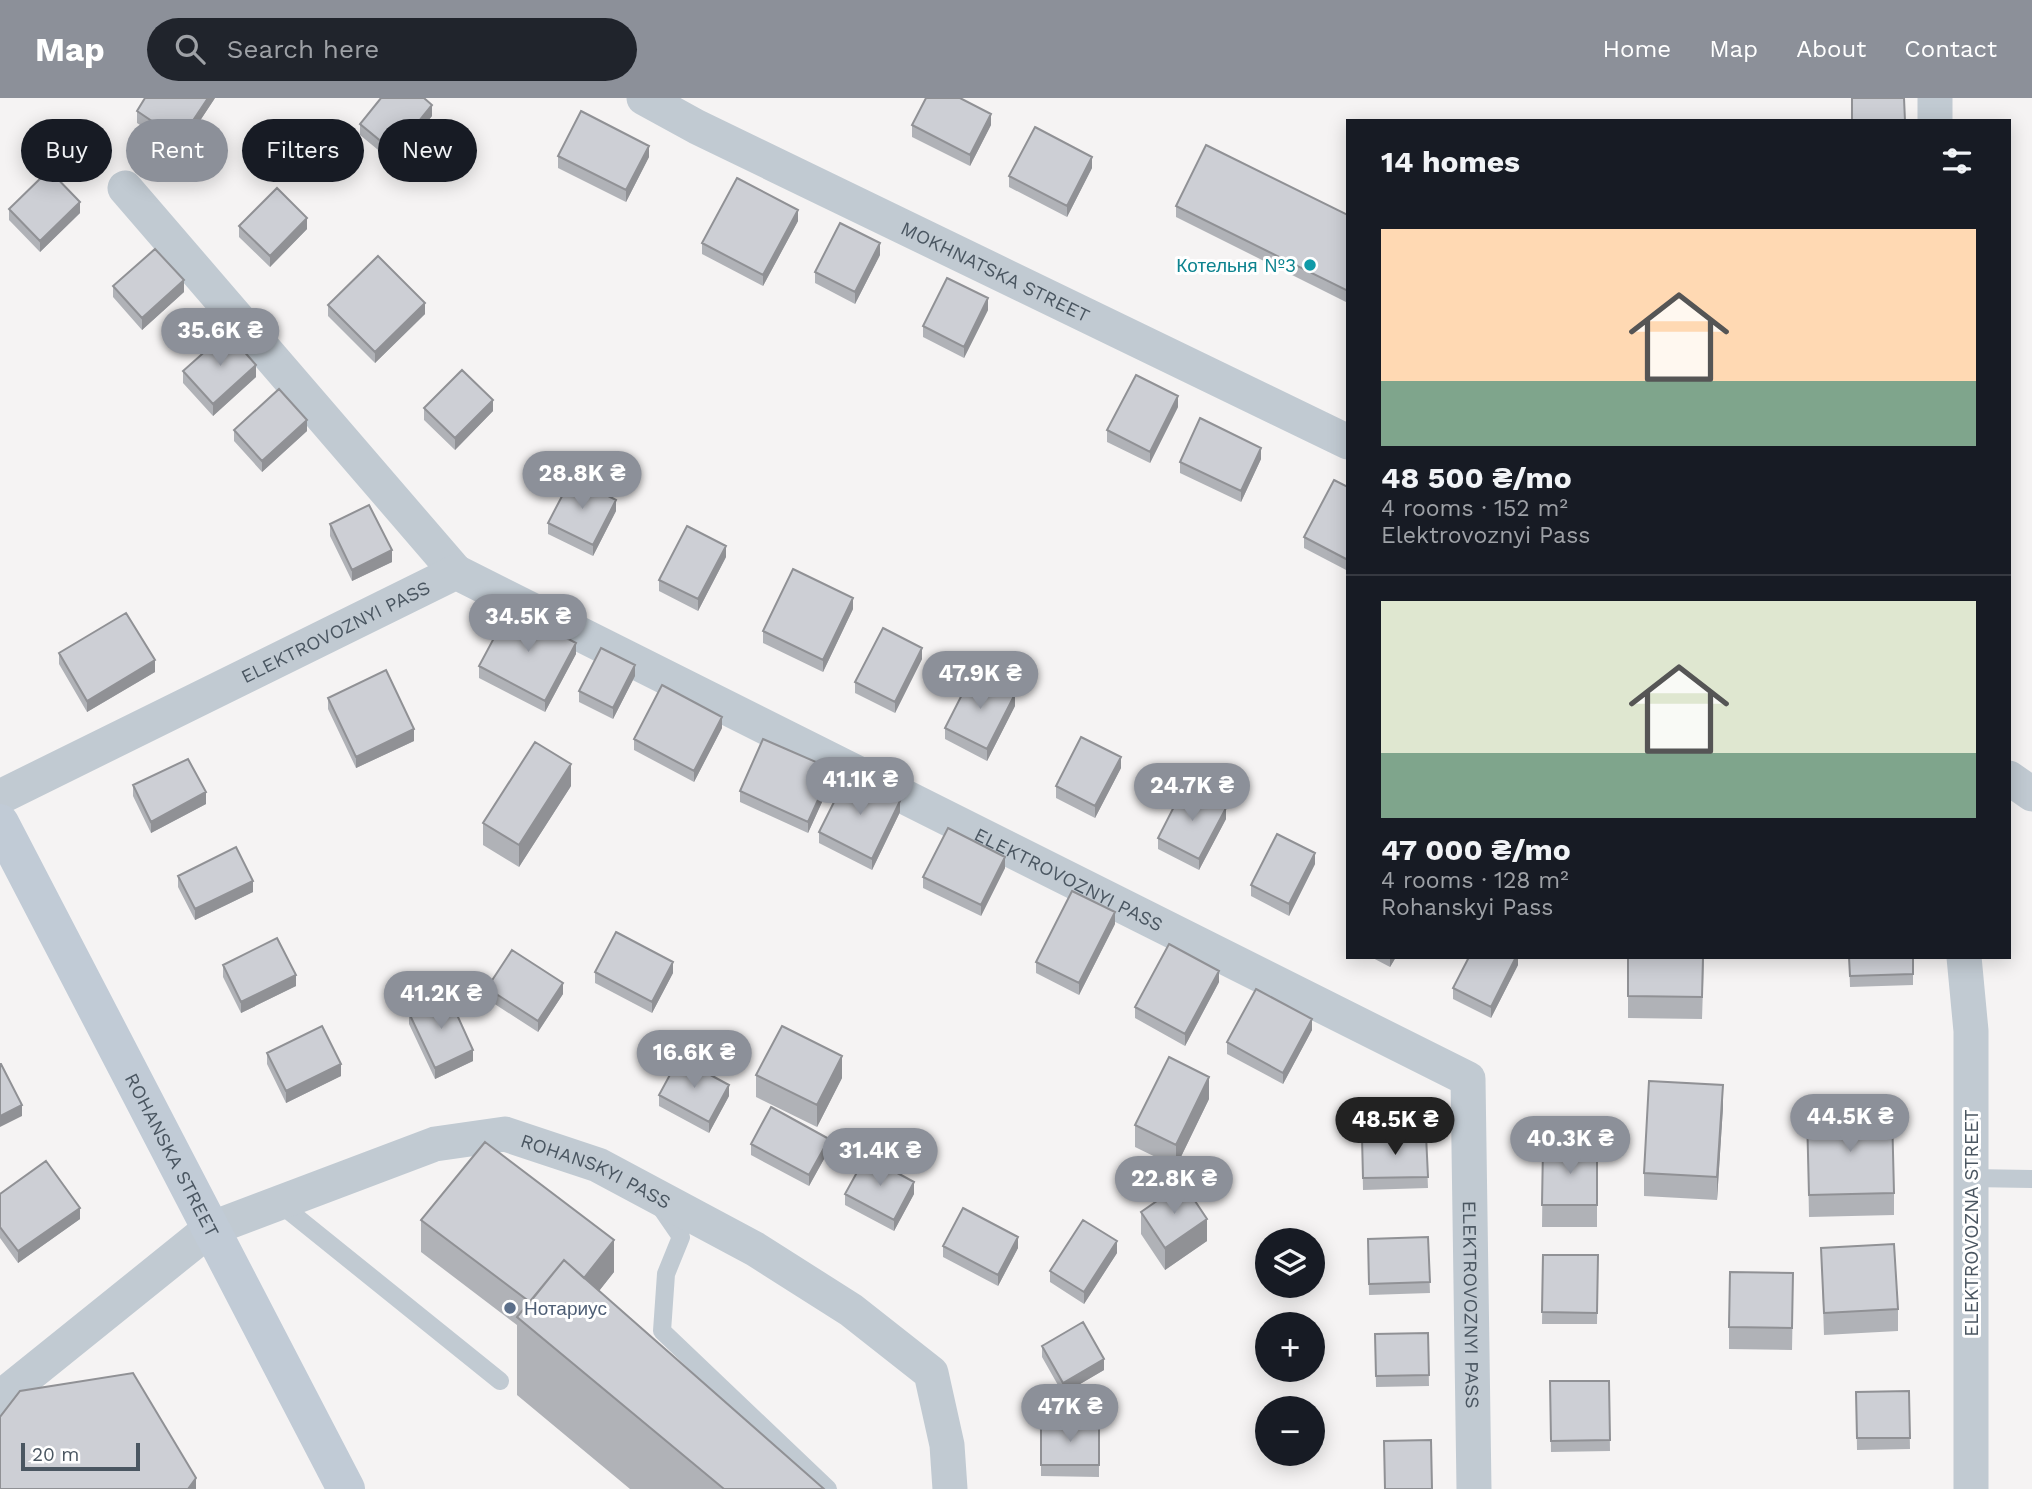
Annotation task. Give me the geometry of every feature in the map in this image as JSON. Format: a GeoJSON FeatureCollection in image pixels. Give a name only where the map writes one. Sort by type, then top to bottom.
{"type":"FeatureCollection","features":[{"type":"Feature","properties":{"kind":"main road","name":"ROHANSKA STREET"},"geometry":{"type":"LineString","coordinates":[[0,823],[346,1489]]}},
{"type":"Feature","properties":{"kind":"street","name":"MOKHNATSKA STREET"},"geometry":{"type":"LineString","coordinates":[[644,98],[697,127],[1346,441]]}},
{"type":"Feature","properties":{"kind":"street"},"geometry":{"type":"LineString","coordinates":[[1935,98],[1935,119]]}},
{"type":"Feature","properties":{"kind":"street"},"geometry":{"type":"LineString","coordinates":[[125,188],[456,572]]}},
{"type":"Feature","properties":{"kind":"street","name":"ELEKTROVOZNYI PASS"},"geometry":{"type":"LineString","coordinates":[[0,797],[456,572],[1468,1080],[1474,1489]]}},
{"type":"Feature","properties":{"kind":"street"},"geometry":{"type":"LineString","coordinates":[[2011,779],[2032,794]]}},
{"type":"Feature","properties":{"kind":"street","name":"ELEKTROVOZNA STREET"},"geometry":{"type":"LineString","coordinates":[[1964,959],[1971,1031],[1971,1489]]}},
{"type":"Feature","properties":{"kind":"street","name":"ROHANSKYI PASS"},"geometry":{"type":"LineString","coordinates":[[0,1398],[210,1229],[435,1144],[505,1134],[598,1165],[755,1249],[851,1310],[932,1373],[947,1445],[950,1489]]}},
{"type":"Feature","properties":{"kind":"lane"},"geometry":{"type":"LineString","coordinates":[[1971,1178],[2032,1179]]}},
{"type":"Feature","properties":{"kind":"lane"},"geometry":{"type":"LineString","coordinates":[[652,1194],[681,1237],[666,1275],[662,1331],[828,1489]]}},
{"type":"Feature","properties":{"kind":"lane"},"geometry":{"type":"LineString","coordinates":[[279,1203],[500,1381]]}},
{"type":"Feature","properties":{"kind":"building"},"geometry":{"type":"Polygon","coordinates":[[[145,98],[208,98],[194,119],[149,119],[137,111],[145,98]]]}},
{"type":"Feature","properties":{"kind":"building"},"geometry":{"type":"Polygon","coordinates":[[[381,98],[424,98],[432,105],[421,119],[378,119],[378,139],[364,127],[364,119],[381,98]]]}},
{"type":"Feature","properties":{"kind":"building"},"geometry":{"type":"Polygon","coordinates":[[[926,98],[960,98],[991,114],[970,155],[912,125],[926,98]]]}},
{"type":"Feature","properties":{"kind":"building"},"geometry":{"type":"Polygon","coordinates":[[[1852,98],[1904,98],[1905,119],[1852,119],[1852,98]]]}},
{"type":"Feature","properties":{"kind":"building"},"geometry":{"type":"Polygon","coordinates":[[[581,111],[649,146],[626,190],[558,156],[581,111]]]}},
{"type":"Feature","properties":{"kind":"building"},"geometry":{"type":"Polygon","coordinates":[[[1035,127],[1092,157],[1067,206],[1009,176],[1035,127]]]}},
{"type":"Feature","properties":{"kind":"building","name":"Котельня №3"},"geometry":{"type":"Polygon","coordinates":[[[1206,145],[1346,214],[1346,290],[1176,206],[1206,145]]]}},
{"type":"Feature","properties":{"kind":"building"},"geometry":{"type":"Polygon","coordinates":[[[737,178],[798,210],[763,275],[702,243],[737,178]]]}},
{"type":"Feature","properties":{"kind":"building"},"geometry":{"type":"Polygon","coordinates":[[[37,182],[61,182],[80,202],[40,241],[9,209],[37,182]]]}},
{"type":"Feature","properties":{"kind":"building"},"geometry":{"type":"Polygon","coordinates":[[[277,188],[307,218],[270,256],[239,226],[277,188]]]}},
{"type":"Feature","properties":{"kind":"building"},"geometry":{"type":"Polygon","coordinates":[[[840,223],[880,243],[855,292],[815,272],[840,223]]]}},
{"type":"Feature","properties":{"kind":"building"},"geometry":{"type":"Polygon","coordinates":[[[155,249],[184,280],[142,318],[113,286],[155,249]]]}},
{"type":"Feature","properties":{"kind":"building"},"geometry":{"type":"Polygon","coordinates":[[[378,256],[425,303],[375,352],[328,305],[378,256]]]}},
{"type":"Feature","properties":{"kind":"building"},"geometry":{"type":"Polygon","coordinates":[[[947,278],[988,298],[964,347],[923,326],[947,278]]]}},
{"type":"Feature","properties":{"kind":"building"},"geometry":{"type":"Polygon","coordinates":[[[227,332],[256,365],[213,404],[183,371],[227,332]]]}},
{"type":"Feature","properties":{"kind":"building"},"geometry":{"type":"Polygon","coordinates":[[[462,370],[493,400],[455,438],[424,408],[462,370]]]}},
{"type":"Feature","properties":{"kind":"building"},"geometry":{"type":"Polygon","coordinates":[[[1136,375],[1178,396],[1150,452],[1107,430],[1136,375]]]}},
{"type":"Feature","properties":{"kind":"building"},"geometry":{"type":"Polygon","coordinates":[[[279,389],[307,420],[262,461],[234,430],[279,389]]]}},
{"type":"Feature","properties":{"kind":"building"},"geometry":{"type":"Polygon","coordinates":[[[1200,418],[1261,448],[1241,491],[1180,462],[1200,418]]]}},
{"type":"Feature","properties":{"kind":"building"},"geometry":{"type":"Polygon","coordinates":[[[572,477],[616,500],[593,545],[548,523],[572,477]]]}},
{"type":"Feature","properties":{"kind":"building"},"geometry":{"type":"Polygon","coordinates":[[[1334,480],[1346,486],[1346,559],[1304,537],[1334,480]]]}},
{"type":"Feature","properties":{"kind":"building"},"geometry":{"type":"Polygon","coordinates":[[[369,505],[392,550],[352,570],[330,524],[369,505]]]}},
{"type":"Feature","properties":{"kind":"building"},"geometry":{"type":"Polygon","coordinates":[[[687,526],[726,546],[698,599],[659,580],[687,526]]]}},
{"type":"Feature","properties":{"kind":"building"},"geometry":{"type":"Polygon","coordinates":[[[793,569],[853,598],[823,660],[763,631],[793,569]]]}},
{"type":"Feature","properties":{"kind":"building"},"geometry":{"type":"Polygon","coordinates":[[[510,608],[576,643],[545,701],[479,666],[510,608]]]}},
{"type":"Feature","properties":{"kind":"building"},"geometry":{"type":"Polygon","coordinates":[[[126,613],[155,660],[87,701],[59,653],[126,613]]]}},
{"type":"Feature","properties":{"kind":"building"},"geometry":{"type":"Polygon","coordinates":[[[883,628],[922,648],[895,702],[855,682],[883,628]]]}},
{"type":"Feature","properties":{"kind":"building"},"geometry":{"type":"Polygon","coordinates":[[[601,648],[635,665],[613,708],[579,691],[601,648]]]}},
{"type":"Feature","properties":{"kind":"building"},"geometry":{"type":"Polygon","coordinates":[[[386,670],[414,729],[356,757],[328,698],[386,670]]]}},
{"type":"Feature","properties":{"kind":"building"},"geometry":{"type":"Polygon","coordinates":[[[973,673],[1015,694],[987,749],[945,728],[973,673]]]}},
{"type":"Feature","properties":{"kind":"building"},"geometry":{"type":"Polygon","coordinates":[[[662,685],[722,717],[694,771],[634,739],[662,685]]]}},
{"type":"Feature","properties":{"kind":"building"},"geometry":{"type":"Polygon","coordinates":[[[1081,737],[1121,757],[1095,806],[1056,786],[1081,737]]]}},
{"type":"Feature","properties":{"kind":"building"},"geometry":{"type":"Polygon","coordinates":[[[763,739],[832,769],[808,822],[740,791],[763,739]]]}},
{"type":"Feature","properties":{"kind":"building"},"geometry":{"type":"Polygon","coordinates":[[[535,742],[571,764],[519,845],[483,823],[535,742]]]}},
{"type":"Feature","properties":{"kind":"building"},"geometry":{"type":"Polygon","coordinates":[[[188,759],[206,792],[151,822],[133,785],[188,759]]]}},
{"type":"Feature","properties":{"kind":"building"},"geometry":{"type":"Polygon","coordinates":[[[848,774],[900,801],[872,859],[819,832],[848,774]]]}},
{"type":"Feature","properties":{"kind":"building"},"geometry":{"type":"Polygon","coordinates":[[[1184,787],[1226,808],[1199,859],[1158,838],[1184,787]]]}},
{"type":"Feature","properties":{"kind":"building"},"geometry":{"type":"Polygon","coordinates":[[[948,828],[1005,857],[981,905],[923,877],[948,828]]]}},
{"type":"Feature","properties":{"kind":"building"},"geometry":{"type":"Polygon","coordinates":[[[1277,834],[1315,853],[1289,904],[1251,885],[1277,834]]]}},
{"type":"Feature","properties":{"kind":"building"},"geometry":{"type":"Polygon","coordinates":[[[236,847],[253,881],[195,909],[178,876],[236,847]]]}},
{"type":"Feature","properties":{"kind":"building"},"geometry":{"type":"Polygon","coordinates":[[[1072,891],[1115,912],[1079,983],[1036,962],[1072,891]]]}},
{"type":"Feature","properties":{"kind":"building"},"geometry":{"type":"Polygon","coordinates":[[[616,932],[673,962],[652,1002],[595,972],[616,932]]]}},
{"type":"Feature","properties":{"kind":"building"},"geometry":{"type":"Polygon","coordinates":[[[277,938],[296,975],[241,1002],[223,965],[277,938]]]}},
{"type":"Feature","properties":{"kind":"building"},"geometry":{"type":"Polygon","coordinates":[[[1169,944],[1219,971],[1185,1034],[1135,1007],[1169,944]]]}},
{"type":"Feature","properties":{"kind":"building"},"geometry":{"type":"Polygon","coordinates":[[[512,950],[563,983],[538,1021],[487,988],[512,950]]]}},
{"type":"Feature","properties":{"kind":"building"},"geometry":{"type":"Polygon","coordinates":[[[1468,959],[1515,959],[1491,1007],[1453,988],[1468,959]]]}},
{"type":"Feature","properties":{"kind":"building"},"geometry":{"type":"Polygon","coordinates":[[[1628,959],[1703,959],[1702,997],[1628,996],[1628,959]]]}},
{"type":"Feature","properties":{"kind":"building"},"geometry":{"type":"Polygon","coordinates":[[[1849,959],[1913,959],[1913,974],[1850,976],[1849,959]]]}},
{"type":"Feature","properties":{"kind":"building"},"geometry":{"type":"Polygon","coordinates":[[[1256,989],[1312,1019],[1283,1073],[1227,1042],[1256,989]]]}},
{"type":"Feature","properties":{"kind":"building"},"geometry":{"type":"Polygon","coordinates":[[[448,995],[473,1050],[435,1068],[409,1013],[448,995]]]}},
{"type":"Feature","properties":{"kind":"building"},"geometry":{"type":"Polygon","coordinates":[[[322,1026],[341,1064],[286,1091],[267,1053],[322,1026]]]}},
{"type":"Feature","properties":{"kind":"building"},"geometry":{"type":"Polygon","coordinates":[[[782,1026],[842,1056],[817,1105],[756,1075],[782,1026]]]}},
{"type":"Feature","properties":{"kind":"building"},"geometry":{"type":"Polygon","coordinates":[[[1169,1057],[1209,1077],[1176,1145],[1135,1125],[1169,1057]]]}},
{"type":"Feature","properties":{"kind":"building"},"geometry":{"type":"Polygon","coordinates":[[[679,1058],[729,1085],[709,1122],[659,1095],[679,1058]]]}},
{"type":"Feature","properties":{"kind":"building"},"geometry":{"type":"Polygon","coordinates":[[[0,1064],[22,1105],[0,1116],[0,1064]]]}},
{"type":"Feature","properties":{"kind":"building"},"geometry":{"type":"Polygon","coordinates":[[[1649,1081],[1723,1085],[1717,1177],[1644,1173],[1649,1081]]]}},
{"type":"Feature","properties":{"kind":"building"},"geometry":{"type":"Polygon","coordinates":[[[771,1107],[829,1139],[809,1175],[751,1144],[771,1107]]]}},
{"type":"Feature","properties":{"kind":"building"},"geometry":{"type":"Polygon","coordinates":[[[1892,1112],[1894,1193],[1809,1195],[1807,1114],[1892,1112]]]}},
{"type":"Feature","properties":{"kind":"building"},"geometry":{"type":"Polygon","coordinates":[[[1426,1135],[1428,1177],[1363,1178],[1362,1137],[1426,1135]]]}},
{"type":"Feature","properties":{"kind":"building"},"geometry":{"type":"Polygon","coordinates":[[[485,1142],[614,1240],[584,1278],[564,1260],[530,1302],[421,1220],[485,1142]]]}},
{"type":"Feature","properties":{"kind":"building"},"geometry":{"type":"Polygon","coordinates":[[[1543,1147],[1597,1148],[1597,1205],[1542,1205],[1543,1147]]]}},
{"type":"Feature","properties":{"kind":"building"},"geometry":{"type":"Polygon","coordinates":[[[866,1156],[914,1182],[894,1220],[845,1194],[866,1156]]]}},
{"type":"Feature","properties":{"kind":"building"},"geometry":{"type":"Polygon","coordinates":[[[46,1161],[80,1208],[18,1251],[0,1227],[0,1194],[46,1161]]]}},
{"type":"Feature","properties":{"kind":"building"},"geometry":{"type":"Polygon","coordinates":[[[1183,1183],[1207,1219],[1165,1248],[1141,1212],[1183,1183]]]}},
{"type":"Feature","properties":{"kind":"building"},"geometry":{"type":"Polygon","coordinates":[[[963,1208],[1018,1237],[998,1275],[943,1246],[963,1208]]]}},
{"type":"Feature","properties":{"kind":"building"},"geometry":{"type":"Polygon","coordinates":[[[1083,1220],[1117,1241],[1084,1292],[1050,1271],[1083,1220]]]}},
{"type":"Feature","properties":{"kind":"building"},"geometry":{"type":"Polygon","coordinates":[[[1428,1237],[1430,1282],[1369,1284],[1368,1239],[1428,1237]]]}},
{"type":"Feature","properties":{"kind":"building"},"geometry":{"type":"Polygon","coordinates":[[[1894,1244],[1898,1309],[1824,1313],[1821,1248],[1894,1244]]]}},
{"type":"Feature","properties":{"kind":"building"},"geometry":{"type":"Polygon","coordinates":[[[1543,1255],[1598,1255],[1597,1313],[1542,1312],[1543,1255]]]}},
{"type":"Feature","properties":{"kind":"building"},"geometry":{"type":"Polygon","coordinates":[[[564,1260],[824,1489],[724,1489],[517,1317],[564,1260]]]}},
{"type":"Feature","properties":{"kind":"building"},"geometry":{"type":"Polygon","coordinates":[[[1730,1272],[1793,1273],[1792,1328],[1729,1327],[1730,1272]]]}},
{"type":"Feature","properties":{"kind":"building"},"geometry":{"type":"Polygon","coordinates":[[[1083,1322],[1104,1359],[1063,1383],[1042,1346],[1083,1322]]]}},
{"type":"Feature","properties":{"kind":"building"},"geometry":{"type":"Polygon","coordinates":[[[1428,1333],[1429,1375],[1376,1376],[1375,1334],[1428,1333]]]}},
{"type":"Feature","properties":{"kind":"building"},"geometry":{"type":"Polygon","coordinates":[[[133,1373],[196,1478],[188,1489],[0,1489],[0,1417],[20,1391],[133,1373]]]}},
{"type":"Feature","properties":{"kind":"building"},"geometry":{"type":"Polygon","coordinates":[[[1550,1381],[1609,1381],[1610,1440],[1551,1441],[1550,1381]]]}},
{"type":"Feature","properties":{"kind":"building"},"geometry":{"type":"Polygon","coordinates":[[[1909,1391],[1910,1438],[1857,1438],[1856,1392],[1909,1391]]]}},
{"type":"Feature","properties":{"kind":"building"},"geometry":{"type":"Polygon","coordinates":[[[1041,1422],[1099,1422],[1099,1465],[1041,1465],[1041,1422]]]}},
{"type":"Feature","properties":{"kind":"building"},"geometry":{"type":"Polygon","coordinates":[[[1431,1440],[1432,1489],[1385,1489],[1384,1441],[1431,1440]]]}},
{"type":"Feature","properties":{"kind":"place","name":"Котельня №3"},"geometry":{"type":"Point","coordinates":[1310,265]}},
{"type":"Feature","properties":{"kind":"place","name":"Нотариус"},"geometry":{"type":"Point","coordinates":[510,1308]}}]}
